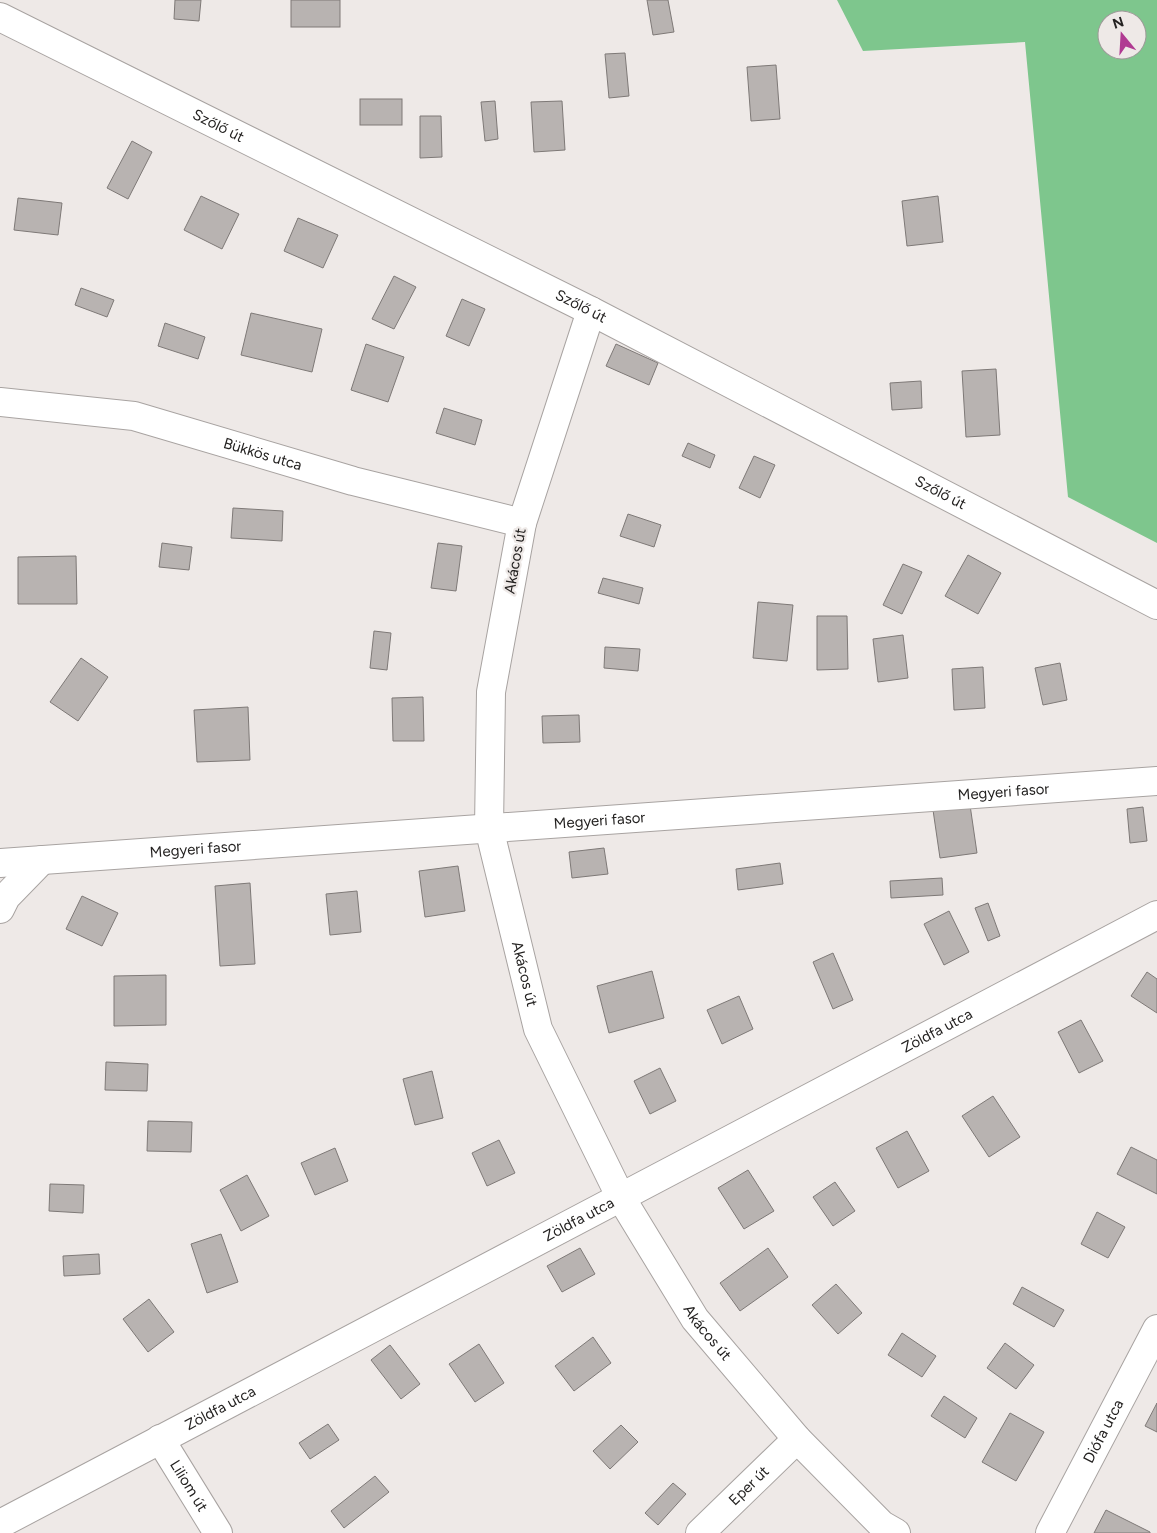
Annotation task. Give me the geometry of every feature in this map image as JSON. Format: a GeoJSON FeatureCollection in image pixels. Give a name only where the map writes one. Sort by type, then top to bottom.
{"type":"FeatureCollection","features":[{"type":"Feature","properties":{"kind":"street","name":"Szőlő út"},"geometry":{"type":"LineString","coordinates":[[0,17],[591,311],[1157,605]]}},
{"type":"Feature","properties":{"kind":"street","name":"Akácos út"},"geometry":{"type":"LineString","coordinates":[[591,311],[522,523],[491,692],[489,828],[538,1029],[620,1196],[695,1319],[797,1439],[882,1525],[896,1533]]}},
{"type":"Feature","properties":{"kind":"street","name":"Bükkös utca"},"geometry":{"type":"LineString","coordinates":[[0,402],[134,416],[353,481],[522,523]]}},
{"type":"Feature","properties":{"kind":"street","name":"Megyeri fasor"},"geometry":{"type":"LineString","coordinates":[[0,863],[1157,781]]}},
{"type":"Feature","properties":{"kind":"street"},"geometry":{"type":"LineString","coordinates":[[0,909],[6,896],[42,860]]}},
{"type":"Feature","properties":{"kind":"street","name":"Zöldfa utca"},"geometry":{"type":"LineString","coordinates":[[0,1524],[1157,915]]}},
{"type":"Feature","properties":{"kind":"street","name":"Diófa utca"},"geometry":{"type":"LineString","coordinates":[[1050,1533],[1157,1329]]}},
{"type":"Feature","properties":{"kind":"street","name":"Liliom út"},"geometry":{"type":"LineString","coordinates":[[160,1439],[218,1533]]}},
{"type":"Feature","properties":{"kind":"street","name":"Eper út"},"geometry":{"type":"LineString","coordinates":[[700,1533],[797,1439]]}},
{"type":"Feature","properties":{"kind":"green space"},"geometry":{"type":"Polygon","coordinates":[[[837,0],[1157,0],[1157,543],[1068,497],[1025,42],[863,51],[837,0]]]}},
{"type":"Feature","properties":{"kind":"building"},"geometry":{"type":"Polygon","coordinates":[[[175,0],[201,0],[199,21],[174,19],[175,0]]]}},
{"type":"Feature","properties":{"kind":"building"},"geometry":{"type":"Polygon","coordinates":[[[291,0],[340,0],[340,27],[291,27],[291,0]]]}},
{"type":"Feature","properties":{"kind":"building"},"geometry":{"type":"Polygon","coordinates":[[[647,0],[668,0],[674,32],[653,35],[647,0]]]}},
{"type":"Feature","properties":{"kind":"building"},"geometry":{"type":"Polygon","coordinates":[[[625,53],[629,96],[609,98],[605,54],[625,53]]]}},
{"type":"Feature","properties":{"kind":"building"},"geometry":{"type":"Polygon","coordinates":[[[776,65],[780,119],[751,121],[747,67],[776,65]]]}},
{"type":"Feature","properties":{"kind":"building"},"geometry":{"type":"Polygon","coordinates":[[[360,99],[402,99],[402,125],[360,125],[360,99]]]}},
{"type":"Feature","properties":{"kind":"building"},"geometry":{"type":"Polygon","coordinates":[[[495,101],[498,139],[485,141],[481,102],[495,101]]]}},
{"type":"Feature","properties":{"kind":"building"},"geometry":{"type":"Polygon","coordinates":[[[562,101],[565,150],[534,152],[531,102],[562,101]]]}},
{"type":"Feature","properties":{"kind":"building"},"geometry":{"type":"Polygon","coordinates":[[[420,116],[441,116],[442,157],[420,158],[420,116]]]}},
{"type":"Feature","properties":{"kind":"building"},"geometry":{"type":"Polygon","coordinates":[[[132,141],[152,152],[128,199],[107,188],[132,141]]]}},
{"type":"Feature","properties":{"kind":"building"},"geometry":{"type":"Polygon","coordinates":[[[201,196],[239,214],[222,249],[184,230],[201,196]]]}},
{"type":"Feature","properties":{"kind":"building"},"geometry":{"type":"Polygon","coordinates":[[[938,196],[943,242],[907,246],[902,201],[938,196]]]}},
{"type":"Feature","properties":{"kind":"building"},"geometry":{"type":"Polygon","coordinates":[[[18,198],[62,203],[58,235],[14,230],[18,198]]]}},
{"type":"Feature","properties":{"kind":"building"},"geometry":{"type":"Polygon","coordinates":[[[298,218],[338,235],[323,268],[284,251],[298,218]]]}},
{"type":"Feature","properties":{"kind":"building"},"geometry":{"type":"Polygon","coordinates":[[[394,276],[416,287],[394,329],[372,319],[394,276]]]}},
{"type":"Feature","properties":{"kind":"building"},"geometry":{"type":"Polygon","coordinates":[[[81,288],[114,300],[107,317],[75,305],[81,288]]]}},
{"type":"Feature","properties":{"kind":"building"},"geometry":{"type":"Polygon","coordinates":[[[462,299],[485,309],[469,346],[446,336],[462,299]]]}},
{"type":"Feature","properties":{"kind":"building"},"geometry":{"type":"Polygon","coordinates":[[[251,313],[322,329],[312,372],[241,355],[251,313]]]}},
{"type":"Feature","properties":{"kind":"building"},"geometry":{"type":"Polygon","coordinates":[[[165,323],[205,337],[198,359],[158,346],[165,323]]]}},
{"type":"Feature","properties":{"kind":"building"},"geometry":{"type":"Polygon","coordinates":[[[366,344],[404,357],[388,402],[351,390],[366,344]]]}},
{"type":"Feature","properties":{"kind":"building"},"geometry":{"type":"Polygon","coordinates":[[[616,344],[658,363],[649,385],[606,366],[616,344]]]}},
{"type":"Feature","properties":{"kind":"building"},"geometry":{"type":"Polygon","coordinates":[[[996,369],[1000,435],[966,437],[962,371],[996,369]]]}},
{"type":"Feature","properties":{"kind":"building"},"geometry":{"type":"Polygon","coordinates":[[[921,381],[922,408],[892,410],[890,383],[921,381]]]}},
{"type":"Feature","properties":{"kind":"building"},"geometry":{"type":"Polygon","coordinates":[[[444,408],[482,420],[475,445],[436,433],[444,408]]]}},
{"type":"Feature","properties":{"kind":"building"},"geometry":{"type":"Polygon","coordinates":[[[688,443],[715,455],[710,468],[682,456],[688,443]]]}},
{"type":"Feature","properties":{"kind":"building"},"geometry":{"type":"Polygon","coordinates":[[[754,456],[775,465],[760,498],[739,488],[754,456]]]}},
{"type":"Feature","properties":{"kind":"building"},"geometry":{"type":"Polygon","coordinates":[[[233,508],[283,511],[282,541],[231,538],[233,508]]]}},
{"type":"Feature","properties":{"kind":"building"},"geometry":{"type":"Polygon","coordinates":[[[628,514],[661,525],[654,547],[620,536],[628,514]]]}},
{"type":"Feature","properties":{"kind":"building"},"geometry":{"type":"Polygon","coordinates":[[[162,543],[192,547],[189,570],[159,567],[162,543]]]}},
{"type":"Feature","properties":{"kind":"building"},"geometry":{"type":"Polygon","coordinates":[[[438,543],[462,546],[456,591],[431,588],[438,543]]]}},
{"type":"Feature","properties":{"kind":"building"},"geometry":{"type":"Polygon","coordinates":[[[968,555],[1001,573],[978,614],[945,596],[968,555]]]}},
{"type":"Feature","properties":{"kind":"building"},"geometry":{"type":"Polygon","coordinates":[[[76,556],[77,604],[18,604],[18,557],[76,556]]]}},
{"type":"Feature","properties":{"kind":"building"},"geometry":{"type":"Polygon","coordinates":[[[903,564],[922,572],[902,614],[883,605],[903,564]]]}},
{"type":"Feature","properties":{"kind":"building"},"geometry":{"type":"Polygon","coordinates":[[[603,578],[643,588],[639,604],[598,593],[603,578]]]}},
{"type":"Feature","properties":{"kind":"building"},"geometry":{"type":"Polygon","coordinates":[[[758,602],[793,605],[787,661],[753,658],[758,602]]]}},
{"type":"Feature","properties":{"kind":"building"},"geometry":{"type":"Polygon","coordinates":[[[817,616],[847,616],[848,669],[817,670],[817,616]]]}},
{"type":"Feature","properties":{"kind":"building"},"geometry":{"type":"Polygon","coordinates":[[[374,631],[391,633],[387,670],[370,668],[374,631]]]}},
{"type":"Feature","properties":{"kind":"building"},"geometry":{"type":"Polygon","coordinates":[[[903,635],[908,678],[878,682],[873,639],[903,635]]]}},
{"type":"Feature","properties":{"kind":"building"},"geometry":{"type":"Polygon","coordinates":[[[605,647],[640,649],[638,671],[604,668],[605,647]]]}},
{"type":"Feature","properties":{"kind":"building"},"geometry":{"type":"Polygon","coordinates":[[[81,658],[108,677],[78,721],[50,702],[81,658]]]}},
{"type":"Feature","properties":{"kind":"building"},"geometry":{"type":"Polygon","coordinates":[[[1060,663],[1067,700],[1043,705],[1035,668],[1060,663]]]}},
{"type":"Feature","properties":{"kind":"building"},"geometry":{"type":"Polygon","coordinates":[[[983,667],[985,708],[954,710],[952,669],[983,667]]]}},
{"type":"Feature","properties":{"kind":"building"},"geometry":{"type":"Polygon","coordinates":[[[423,697],[424,741],[393,741],[392,698],[423,697]]]}},
{"type":"Feature","properties":{"kind":"building"},"geometry":{"type":"Polygon","coordinates":[[[248,707],[250,760],[197,762],[194,710],[248,707]]]}},
{"type":"Feature","properties":{"kind":"building"},"geometry":{"type":"Polygon","coordinates":[[[579,715],[580,742],[543,743],[542,716],[579,715]]]}},
{"type":"Feature","properties":{"kind":"building"},"geometry":{"type":"Polygon","coordinates":[[[970,805],[977,853],[940,858],[933,810],[970,805]]]}},
{"type":"Feature","properties":{"kind":"building"},"geometry":{"type":"Polygon","coordinates":[[[1143,807],[1147,841],[1130,843],[1127,809],[1143,807]]]}},
{"type":"Feature","properties":{"kind":"building"},"geometry":{"type":"Polygon","coordinates":[[[604,848],[608,874],[572,878],[569,852],[604,848]]]}},
{"type":"Feature","properties":{"kind":"building"},"geometry":{"type":"Polygon","coordinates":[[[780,863],[783,884],[738,890],[736,869],[780,863]]]}},
{"type":"Feature","properties":{"kind":"building"},"geometry":{"type":"Polygon","coordinates":[[[458,866],[465,911],[425,917],[419,871],[458,866]]]}},
{"type":"Feature","properties":{"kind":"building"},"geometry":{"type":"Polygon","coordinates":[[[942,878],[943,895],[891,898],[890,881],[942,878]]]}},
{"type":"Feature","properties":{"kind":"building"},"geometry":{"type":"Polygon","coordinates":[[[250,883],[255,964],[220,966],[215,886],[250,883]]]}},
{"type":"Feature","properties":{"kind":"building"},"geometry":{"type":"Polygon","coordinates":[[[357,891],[361,932],[330,935],[326,894],[357,891]]]}},
{"type":"Feature","properties":{"kind":"building"},"geometry":{"type":"Polygon","coordinates":[[[82,896],[118,913],[102,946],[66,929],[82,896]]]}},
{"type":"Feature","properties":{"kind":"building"},"geometry":{"type":"Polygon","coordinates":[[[988,903],[1000,936],[988,941],[975,908],[988,903]]]}},
{"type":"Feature","properties":{"kind":"building"},"geometry":{"type":"Polygon","coordinates":[[[949,911],[969,952],[944,965],[924,924],[949,911]]]}},
{"type":"Feature","properties":{"kind":"building"},"geometry":{"type":"Polygon","coordinates":[[[833,953],[853,1000],[833,1009],[813,962],[833,953]]]}},
{"type":"Feature","properties":{"kind":"building"},"geometry":{"type":"Polygon","coordinates":[[[652,971],[664,1018],[609,1033],[597,986],[652,971]]]}},
{"type":"Feature","properties":{"kind":"building"},"geometry":{"type":"Polygon","coordinates":[[[1147,972],[1157,979],[1157,1013],[1131,996],[1147,972]]]}},
{"type":"Feature","properties":{"kind":"building"},"geometry":{"type":"Polygon","coordinates":[[[166,975],[166,1025],[114,1026],[114,976],[166,975]]]}},
{"type":"Feature","properties":{"kind":"building"},"geometry":{"type":"Polygon","coordinates":[[[739,996],[753,1029],[722,1044],[707,1010],[739,996]]]}},
{"type":"Feature","properties":{"kind":"building"},"geometry":{"type":"Polygon","coordinates":[[[1081,1020],[1103,1061],[1079,1073],[1058,1032],[1081,1020]]]}},
{"type":"Feature","properties":{"kind":"building"},"geometry":{"type":"Polygon","coordinates":[[[106,1062],[148,1064],[147,1091],[105,1090],[106,1062]]]}},
{"type":"Feature","properties":{"kind":"building"},"geometry":{"type":"Polygon","coordinates":[[[660,1068],[676,1101],[650,1114],[634,1081],[660,1068]]]}},
{"type":"Feature","properties":{"kind":"building"},"geometry":{"type":"Polygon","coordinates":[[[432,1071],[443,1118],[415,1125],[403,1079],[432,1071]]]}},
{"type":"Feature","properties":{"kind":"building"},"geometry":{"type":"Polygon","coordinates":[[[993,1096],[1020,1137],[989,1157],[962,1116],[993,1096]]]}},
{"type":"Feature","properties":{"kind":"building"},"geometry":{"type":"Polygon","coordinates":[[[148,1121],[192,1122],[191,1152],[147,1151],[148,1121]]]}},
{"type":"Feature","properties":{"kind":"building"},"geometry":{"type":"Polygon","coordinates":[[[907,1131],[929,1171],[898,1188],[876,1148],[907,1131]]]}},
{"type":"Feature","properties":{"kind":"building"},"geometry":{"type":"Polygon","coordinates":[[[499,1140],[515,1173],[487,1186],[472,1153],[499,1140]]]}},
{"type":"Feature","properties":{"kind":"building"},"geometry":{"type":"Polygon","coordinates":[[[1131,1147],[1157,1160],[1157,1194],[1117,1174],[1131,1147]]]}},
{"type":"Feature","properties":{"kind":"building"},"geometry":{"type":"Polygon","coordinates":[[[335,1148],[348,1181],[315,1195],[301,1163],[335,1148]]]}},
{"type":"Feature","properties":{"kind":"building"},"geometry":{"type":"Polygon","coordinates":[[[748,1170],[774,1211],[744,1229],[718,1188],[748,1170]]]}},
{"type":"Feature","properties":{"kind":"building"},"geometry":{"type":"Polygon","coordinates":[[[247,1175],[269,1216],[241,1231],[220,1190],[247,1175]]]}},
{"type":"Feature","properties":{"kind":"building"},"geometry":{"type":"Polygon","coordinates":[[[835,1182],[855,1211],[833,1226],[813,1197],[835,1182]]]}},
{"type":"Feature","properties":{"kind":"building"},"geometry":{"type":"Polygon","coordinates":[[[50,1184],[84,1185],[83,1213],[49,1211],[50,1184]]]}},
{"type":"Feature","properties":{"kind":"building"},"geometry":{"type":"Polygon","coordinates":[[[1097,1212],[1125,1227],[1108,1258],[1081,1244],[1097,1212]]]}},
{"type":"Feature","properties":{"kind":"building"},"geometry":{"type":"Polygon","coordinates":[[[221,1234],[238,1282],[207,1293],[191,1244],[221,1234]]]}},
{"type":"Feature","properties":{"kind":"building"},"geometry":{"type":"Polygon","coordinates":[[[580,1248],[595,1274],[562,1292],[547,1266],[580,1248]]]}},
{"type":"Feature","properties":{"kind":"building"},"geometry":{"type":"Polygon","coordinates":[[[768,1248],[788,1277],[740,1311],[720,1283],[768,1248]]]}},
{"type":"Feature","properties":{"kind":"building"},"geometry":{"type":"Polygon","coordinates":[[[99,1254],[100,1274],[64,1276],[63,1256],[99,1254]]]}},
{"type":"Feature","properties":{"kind":"building"},"geometry":{"type":"Polygon","coordinates":[[[836,1284],[862,1313],[838,1334],[812,1305],[836,1284]]]}},
{"type":"Feature","properties":{"kind":"building"},"geometry":{"type":"Polygon","coordinates":[[[1022,1287],[1064,1310],[1054,1327],[1013,1304],[1022,1287]]]}},
{"type":"Feature","properties":{"kind":"building"},"geometry":{"type":"Polygon","coordinates":[[[149,1299],[174,1332],[148,1352],[123,1319],[149,1299]]]}},
{"type":"Feature","properties":{"kind":"building"},"geometry":{"type":"Polygon","coordinates":[[[902,1333],[936,1356],[922,1377],[888,1355],[902,1333]]]}},
{"type":"Feature","properties":{"kind":"building"},"geometry":{"type":"Polygon","coordinates":[[[593,1337],[611,1363],[574,1391],[555,1366],[593,1337]]]}},
{"type":"Feature","properties":{"kind":"building"},"geometry":{"type":"Polygon","coordinates":[[[1005,1343],[1034,1365],[1016,1389],[987,1368],[1005,1343]]]}},
{"type":"Feature","properties":{"kind":"building"},"geometry":{"type":"Polygon","coordinates":[[[479,1344],[504,1383],[475,1402],[449,1364],[479,1344]]]}},
{"type":"Feature","properties":{"kind":"building"},"geometry":{"type":"Polygon","coordinates":[[[390,1345],[420,1384],[401,1399],[371,1360],[390,1345]]]}},
{"type":"Feature","properties":{"kind":"building"},"geometry":{"type":"Polygon","coordinates":[[[944,1396],[977,1418],[965,1438],[931,1416],[944,1396]]]}},
{"type":"Feature","properties":{"kind":"building"},"geometry":{"type":"Polygon","coordinates":[[[1157,1403],[1157,1432],[1145,1426],[1157,1403]]]}},
{"type":"Feature","properties":{"kind":"building"},"geometry":{"type":"Polygon","coordinates":[[[1010,1413],[1044,1432],[1016,1481],[982,1462],[1010,1413]]]}},
{"type":"Feature","properties":{"kind":"building"},"geometry":{"type":"Polygon","coordinates":[[[328,1424],[339,1440],[310,1459],[299,1443],[328,1424]]]}},
{"type":"Feature","properties":{"kind":"building"},"geometry":{"type":"Polygon","coordinates":[[[621,1425],[638,1442],[610,1469],[593,1451],[621,1425]]]}},
{"type":"Feature","properties":{"kind":"building"},"geometry":{"type":"Polygon","coordinates":[[[375,1476],[389,1492],[344,1528],[331,1511],[375,1476]]]}},
{"type":"Feature","properties":{"kind":"building"},"geometry":{"type":"Polygon","coordinates":[[[673,1483],[686,1494],[658,1525],[645,1513],[673,1483]]]}},
{"type":"Feature","properties":{"kind":"building"},"geometry":{"type":"Polygon","coordinates":[[[1106,1510],[1150,1532],[1150,1533],[1094,1533],[1106,1510]]]}}]}
